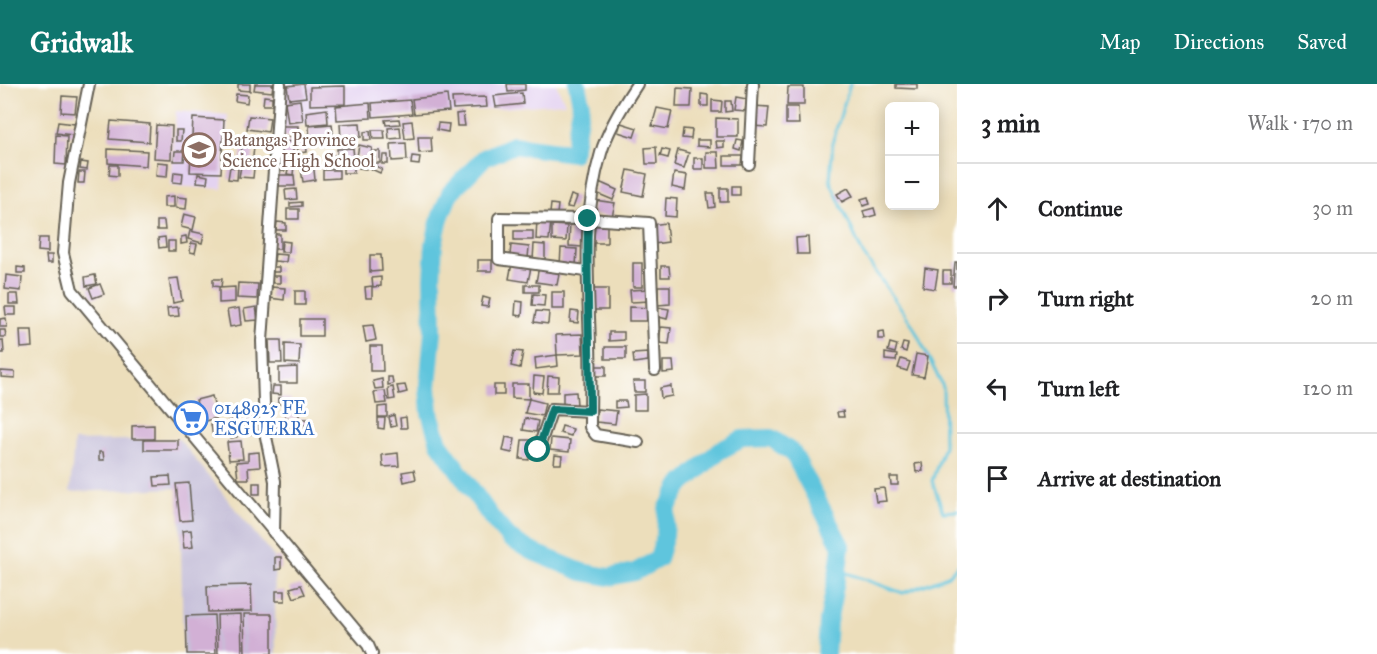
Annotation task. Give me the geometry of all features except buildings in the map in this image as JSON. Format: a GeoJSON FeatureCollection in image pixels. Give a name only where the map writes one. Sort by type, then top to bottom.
{"type":"FeatureCollection","features":[{"type":"Feature","properties":{"kind":"street"},"geometry":{"type":"LineString","coordinates":[[89,84],[69,183],[63,254],[72,290],[368,645],[372,654]]}},
{"type":"Feature","properties":{"kind":"street"},"geometry":{"type":"LineString","coordinates":[[274,533],[275,481],[265,432],[262,340],[280,84]]}},
{"type":"Feature","properties":{"kind":"street"},"geometry":{"type":"LineString","coordinates":[[637,84],[624,103],[601,152],[588,219],[586,271],[590,347],[590,428],[596,435],[638,442]]}},
{"type":"Feature","properties":{"kind":"street"},"geometry":{"type":"LineString","coordinates":[[749,164],[753,84]]}},
{"type":"Feature","properties":{"kind":"street"},"geometry":{"type":"LineString","coordinates":[[586,271],[499,259],[499,218],[588,219],[649,223],[655,370]]}},
{"type":"Feature","properties":{"kind":"street"},"geometry":{"type":"LineString","coordinates":[[538,450],[552,409],[590,411]]}},
{"type":"Feature","properties":{"kind":"shaded area"},"geometry":{"type":"Polygon","coordinates":[[[284,84],[556,84],[565,103],[281,126],[284,84]]]}},
{"type":"Feature","properties":{"kind":"shaded area","name":"Batangas Province Science High School"},"geometry":{"type":"Polygon","coordinates":[[[176,111],[228,115],[222,189],[171,186],[176,111]]]}},
{"type":"Feature","properties":{"kind":"shaded area"},"geometry":{"type":"Polygon","coordinates":[[[179,439],[274,557],[276,654],[183,654],[180,488],[70,492],[74,441],[179,439]]]}},
{"type":"Feature","properties":{"kind":"waterway"},"geometry":{"type":"LineString","coordinates":[[577,84],[581,104],[573,153],[513,145],[484,158],[450,193],[440,218],[434,244],[433,332],[428,387],[430,413],[439,443],[491,517],[509,538],[531,551],[582,572],[609,577],[635,572],[658,559],[665,535],[667,509],[679,487],[719,451],[742,439],[771,438],[793,453],[841,546],[828,622],[826,654]]}},
{"type":"Feature","properties":{"kind":"waterway"},"geometry":{"type":"LineString","coordinates":[[850,84],[833,140],[830,181],[863,254],[912,324],[943,387],[944,446],[932,481],[943,512],[957,511]]}},
{"type":"Feature","properties":{"kind":"waterway"},"geometry":{"type":"LineString","coordinates":[[838,570],[903,593],[948,576],[957,566]]}},
{"type":"Feature","properties":{"kind":"place","name":"Batangas Province Science High School"},"geometry":{"type":"Point","coordinates":[199,150]}},
{"type":"Feature","properties":{"kind":"place","name":"0148925 FE ESGUERRA"},"geometry":{"type":"Point","coordinates":[191,418]}},
{"type":"Feature","properties":{"kind":"route"},"geometry":{"type":"LineString","coordinates":[[538,450],[552,409],[590,411],[590,347],[586,271],[588,219]]}}]}
